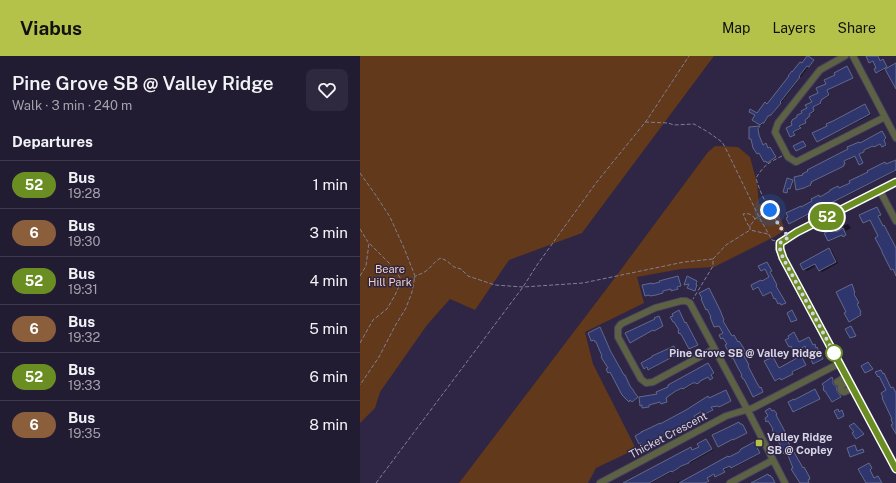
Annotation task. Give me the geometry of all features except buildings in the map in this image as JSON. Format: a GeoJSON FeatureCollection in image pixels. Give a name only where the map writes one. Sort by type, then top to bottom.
{"type":"FeatureCollection","features":[{"type":"Feature","properties":{"kind":"street"},"geometry":{"type":"LineString","coordinates":[[845,56],[820,70],[778,123],[774,132],[786,154],[796,162],[885,117]]}},
{"type":"Feature","properties":{"kind":"street"},"geometry":{"type":"LineString","coordinates":[[854,56],[896,138]]}},
{"type":"Feature","properties":{"kind":"street"},"geometry":{"type":"LineString","coordinates":[[896,182],[797,232],[780,243],[783,258],[896,469]]}},
{"type":"Feature","properties":{"kind":"street"},"geometry":{"type":"LineString","coordinates":[[880,191],[896,221]]}},
{"type":"Feature","properties":{"kind":"street"},"geometry":{"type":"LineString","coordinates":[[714,349],[653,382],[646,383],[641,379],[618,337],[618,328],[621,324],[628,320],[655,308],[681,301],[690,303],[785,483]]}},
{"type":"Feature","properties":{"kind":"street","name":"Thicket Crescent"},"geometry":{"type":"LineString","coordinates":[[600,483],[726,416],[753,408],[840,363]]}},
{"type":"Feature","properties":{"kind":"street"},"geometry":{"type":"LineString","coordinates":[[837,382],[848,379]]}},
{"type":"Feature","properties":{"kind":"street"},"geometry":{"type":"LineString","coordinates":[[848,379],[840,386],[840,389],[844,392],[853,388]]}},
{"type":"Feature","properties":{"kind":"street"},"geometry":{"type":"LineString","coordinates":[[730,483],[773,460]]}},
{"type":"Feature","properties":{"kind":"path"},"geometry":{"type":"LineString","coordinates":[[376,483],[523,287],[596,183],[645,122],[689,56]]}},
{"type":"Feature","properties":{"kind":"path"},"geometry":{"type":"LineString","coordinates":[[645,122],[668,123],[674,125],[694,124],[722,142],[772,240],[780,243]]}},
{"type":"Feature","properties":{"kind":"path"},"geometry":{"type":"LineString","coordinates":[[786,154],[762,168],[756,178],[757,185],[770,210],[780,227],[789,237]]}},
{"type":"Feature","properties":{"kind":"path"},"geometry":{"type":"LineString","coordinates":[[360,173],[390,217],[415,276],[412,292],[406,308],[379,357],[360,385]]}},
{"type":"Feature","properties":{"kind":"path"},"geometry":{"type":"LineString","coordinates":[[750,230],[750,226],[755,219],[770,210]]}},
{"type":"Feature","properties":{"kind":"path"},"geometry":{"type":"LineString","coordinates":[[750,226],[748,225],[743,214],[753,215],[755,219]]}},
{"type":"Feature","properties":{"kind":"path"},"geometry":{"type":"LineString","coordinates":[[360,229],[366,237],[368,243],[366,266],[360,276]]}},
{"type":"Feature","properties":{"kind":"path"},"geometry":{"type":"LineString","coordinates":[[368,243],[389,263],[404,284],[410,284],[415,276],[426,271],[436,260],[441,258],[454,267],[461,269],[468,276],[495,285],[523,287],[583,283],[684,262],[713,259],[726,245],[750,230],[769,234]]}},
{"type":"Feature","properties":{"kind":"path"},"geometry":{"type":"LineString","coordinates":[[690,303],[713,266],[713,259]]}},
{"type":"Feature","properties":{"kind":"path"},"geometry":{"type":"LineString","coordinates":[[360,344],[373,320],[387,308],[401,281]]}},
{"type":"Feature","properties":{"kind":"green space","name":"Beare Hill Park"},"geometry":{"type":"Polygon","coordinates":[[[360,56],[714,56],[582,233],[509,260],[475,310],[450,299],[427,325],[380,392],[375,408],[360,423],[360,56]]]}},
{"type":"Feature","properties":{"kind":"green space"},"geometry":{"type":"Polygon","coordinates":[[[715,146],[738,147],[750,157],[757,183],[759,204],[774,202],[785,230],[714,267],[681,269],[637,277],[644,303],[585,332],[593,364],[636,449],[596,468],[588,483],[459,483],[614,279],[708,152],[715,146]]]}},
{"type":"Feature","properties":{"kind":"bus line","name":"52"},"geometry":{"type":"LineString","coordinates":[[896,182],[797,232],[780,243],[783,258],[896,469]]}},
{"type":"Feature","properties":{"kind":"place","name":"Pine Grove SB @ Valley Ridge"},"geometry":{"type":"Point","coordinates":[834,353]}},
{"type":"Feature","properties":{"kind":"place","name":"Valley Ridge SB @ Copley"},"geometry":{"type":"Point","coordinates":[759,443]}},
{"type":"Feature","properties":{"kind":"route"},"geometry":{"type":"LineString","coordinates":[[770,210],[780,227],[789,237],[780,243],[783,258],[834,353]]}}]}
